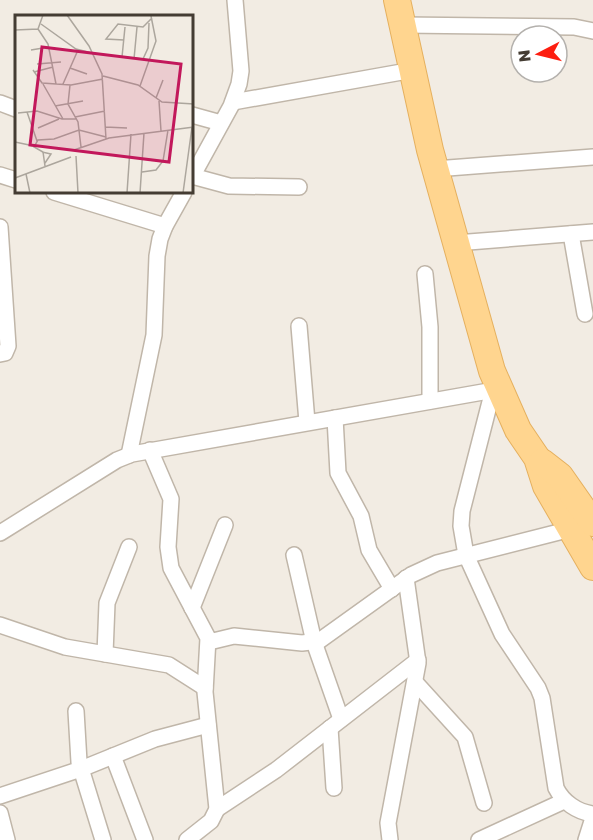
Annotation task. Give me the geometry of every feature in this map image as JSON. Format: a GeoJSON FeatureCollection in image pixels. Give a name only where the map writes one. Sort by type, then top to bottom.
{"type":"FeatureCollection","features":[{"type":"Feature","properties":{"kind":"main road"},"geometry":{"type":"LineString","coordinates":[[397,0],[435,169],[497,390],[518,430],[537,458],[543,480],[582,526],[593,567]]}},
{"type":"Feature","properties":{"kind":"street"},"geometry":{"type":"LineString","coordinates":[[194,172],[233,102],[239,84],[241,71],[235,0]]}},
{"type":"Feature","properties":{"kind":"street"},"geometry":{"type":"LineString","coordinates":[[403,25],[574,27],[593,31]]}},
{"type":"Feature","properties":{"kind":"street"},"geometry":{"type":"LineString","coordinates":[[233,102],[413,70]]}},
{"type":"Feature","properties":{"kind":"street"},"geometry":{"type":"LineString","coordinates":[[0,104],[15,109]]}},
{"type":"Feature","properties":{"kind":"street"},"geometry":{"type":"LineString","coordinates":[[194,116],[221,123]]}},
{"type":"Feature","properties":{"kind":"street"},"geometry":{"type":"LineString","coordinates":[[435,169],[593,157]]}},
{"type":"Feature","properties":{"kind":"street"},"geometry":{"type":"LineString","coordinates":[[194,177],[229,186],[299,187]]}},
{"type":"Feature","properties":{"kind":"street"},"geometry":{"type":"LineString","coordinates":[[61,194],[165,226]]}},
{"type":"Feature","properties":{"kind":"street"},"geometry":{"type":"LineString","coordinates":[[129,456],[154,335],[157,256],[165,226],[182,194]]}},
{"type":"Feature","properties":{"kind":"street"},"geometry":{"type":"LineString","coordinates":[[0,227],[8,346],[5,352],[0,354]]}},
{"type":"Feature","properties":{"kind":"street"},"geometry":{"type":"LineString","coordinates":[[456,243],[593,232]]}},
{"type":"Feature","properties":{"kind":"street"},"geometry":{"type":"LineString","coordinates":[[571,234],[585,314]]}},
{"type":"Feature","properties":{"kind":"street"},"geometry":{"type":"LineString","coordinates":[[424,274],[430,327],[430,401]]}},
{"type":"Feature","properties":{"kind":"street"},"geometry":{"type":"LineString","coordinates":[[299,326],[307,422]]}},
{"type":"Feature","properties":{"kind":"street"},"geometry":{"type":"LineString","coordinates":[[0,533],[117,460],[129,456],[150,450],[497,390],[462,511],[461,526],[466,555],[502,634],[538,688],[542,698],[556,788],[564,801],[593,816],[586,840]]}},
{"type":"Feature","properties":{"kind":"street"},"geometry":{"type":"LineString","coordinates":[[335,418],[338,472],[361,516],[369,550],[392,589]]}},
{"type":"Feature","properties":{"kind":"street"},"geometry":{"type":"LineString","coordinates":[[150,450],[171,498],[168,547],[171,568],[204,626],[209,642],[205,688],[217,809]]}},
{"type":"Feature","properties":{"kind":"street"},"geometry":{"type":"LineString","coordinates":[[192,608],[225,525]]}},
{"type":"Feature","properties":{"kind":"street"},"geometry":{"type":"LineString","coordinates":[[209,642],[234,636],[302,643],[314,642],[329,636],[406,578],[430,566],[582,526]]}},
{"type":"Feature","properties":{"kind":"street"},"geometry":{"type":"LineString","coordinates":[[105,654],[107,603],[129,547]]}},
{"type":"Feature","properties":{"kind":"street"},"geometry":{"type":"LineString","coordinates":[[294,555],[336,723],[334,788]]}},
{"type":"Feature","properties":{"kind":"street"},"geometry":{"type":"LineString","coordinates":[[390,840],[388,823],[418,660],[406,578]]}},
{"type":"Feature","properties":{"kind":"street"},"geometry":{"type":"LineString","coordinates":[[0,625],[57,645],[169,665],[205,688]]}},
{"type":"Feature","properties":{"kind":"street"},"geometry":{"type":"LineString","coordinates":[[187,840],[211,821],[217,809],[276,770],[418,660]]}},
{"type":"Feature","properties":{"kind":"street"},"geometry":{"type":"LineString","coordinates":[[415,682],[465,737],[484,803]]}},
{"type":"Feature","properties":{"kind":"street"},"geometry":{"type":"LineString","coordinates":[[76,711],[81,769],[103,840]]}},
{"type":"Feature","properties":{"kind":"street"},"geometry":{"type":"LineString","coordinates":[[0,796],[81,769],[155,739],[208,725]]}},
{"type":"Feature","properties":{"kind":"street"},"geometry":{"type":"LineString","coordinates":[[113,756],[145,840]]}},
{"type":"Feature","properties":{"kind":"street"},"geometry":{"type":"LineString","coordinates":[[479,840],[564,801]]}},
{"type":"Feature","properties":{"kind":"street"},"geometry":{"type":"LineString","coordinates":[[0,813],[7,840]]}}]}
